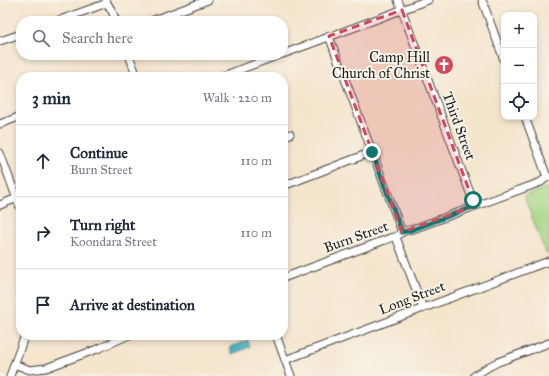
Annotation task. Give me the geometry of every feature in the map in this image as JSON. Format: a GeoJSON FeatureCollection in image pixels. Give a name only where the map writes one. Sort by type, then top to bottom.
{"type":"FeatureCollection","features":[{"type":"Feature","properties":{"kind":"street"},"geometry":{"type":"LineString","coordinates":[[165,16],[208,0]]}},
{"type":"Feature","properties":{"kind":"street","name":"Third Street"},"geometry":{"type":"LineString","coordinates":[[398,0],[475,206]]}},
{"type":"Feature","properties":{"kind":"street"},"geometry":{"type":"LineString","coordinates":[[288,52],[428,0]]}},
{"type":"Feature","properties":{"kind":"street"},"geometry":{"type":"LineString","coordinates":[[482,0],[501,52]]}},
{"type":"Feature","properties":{"kind":"street"},"geometry":{"type":"LineString","coordinates":[[70,16],[106,2],[114,16]]}},
{"type":"Feature","properties":{"kind":"street"},"geometry":{"type":"LineString","coordinates":[[0,41],[16,36]]}},
{"type":"Feature","properties":{"kind":"street"},"geometry":{"type":"LineString","coordinates":[[329,36],[402,232]]}},
{"type":"Feature","properties":{"kind":"street"},"geometry":{"type":"LineString","coordinates":[[130,60],[133,72]]}},
{"type":"Feature","properties":{"kind":"street"},"geometry":{"type":"LineString","coordinates":[[233,72],[266,60]]}},
{"type":"Feature","properties":{"kind":"street"},"geometry":{"type":"LineString","coordinates":[[0,124],[16,118]]}},
{"type":"Feature","properties":{"kind":"street"},"geometry":{"type":"LineString","coordinates":[[526,120],[548,177]]}},
{"type":"Feature","properties":{"kind":"street"},"geometry":{"type":"LineString","coordinates":[[288,184],[372,152]]}},
{"type":"Feature","properties":{"kind":"street"},"geometry":{"type":"LineString","coordinates":[[0,153],[16,192]]}},
{"type":"Feature","properties":{"kind":"street","name":"Burn Street"},"geometry":{"type":"LineString","coordinates":[[288,276],[396,237],[402,232],[409,231],[541,182],[548,177]]}},
{"type":"Feature","properties":{"kind":"street"},"geometry":{"type":"LineString","coordinates":[[0,205],[16,199]]}},
{"type":"Feature","properties":{"kind":"street"},"geometry":{"type":"LineString","coordinates":[[396,237],[423,308]]}},
{"type":"Feature","properties":{"kind":"street","name":"Long Street"},"geometry":{"type":"LineString","coordinates":[[285,360],[549,261]]}},
{"type":"Feature","properties":{"kind":"street"},"geometry":{"type":"LineString","coordinates":[[10,376],[23,340]]}},
{"type":"Feature","properties":{"kind":"street"},"geometry":{"type":"LineString","coordinates":[[14,364],[30,370],[46,368],[118,340]]}},
{"type":"Feature","properties":{"kind":"street"},"geometry":{"type":"LineString","coordinates":[[278,340],[291,376]]}},
{"type":"Feature","properties":{"kind":"street"},"geometry":{"type":"LineString","coordinates":[[474,376],[498,362],[549,343]]}},
{"type":"Feature","properties":{"kind":"highlighted area"},"geometry":{"type":"Polygon","coordinates":[[[402,10],[475,206],[402,232],[329,36],[402,10]]]}},
{"type":"Feature","properties":{"kind":"green space"},"geometry":{"type":"Polygon","coordinates":[[[549,187],[549,253],[546,254],[524,196],[549,187]]]}},
{"type":"Feature","properties":{"kind":"water"},"geometry":{"type":"Polygon","coordinates":[[[248,340],[250,347],[232,354],[230,347],[248,340]]]}},
{"type":"Feature","properties":{"kind":"place","name":"Camp Hill Church of Christ"},"geometry":{"type":"Point","coordinates":[444,65]}},
{"type":"Feature","properties":{"kind":"route"},"geometry":{"type":"LineString","coordinates":[[372,152],[402,232],[409,231],[475,206],[473,200]]}}]}
